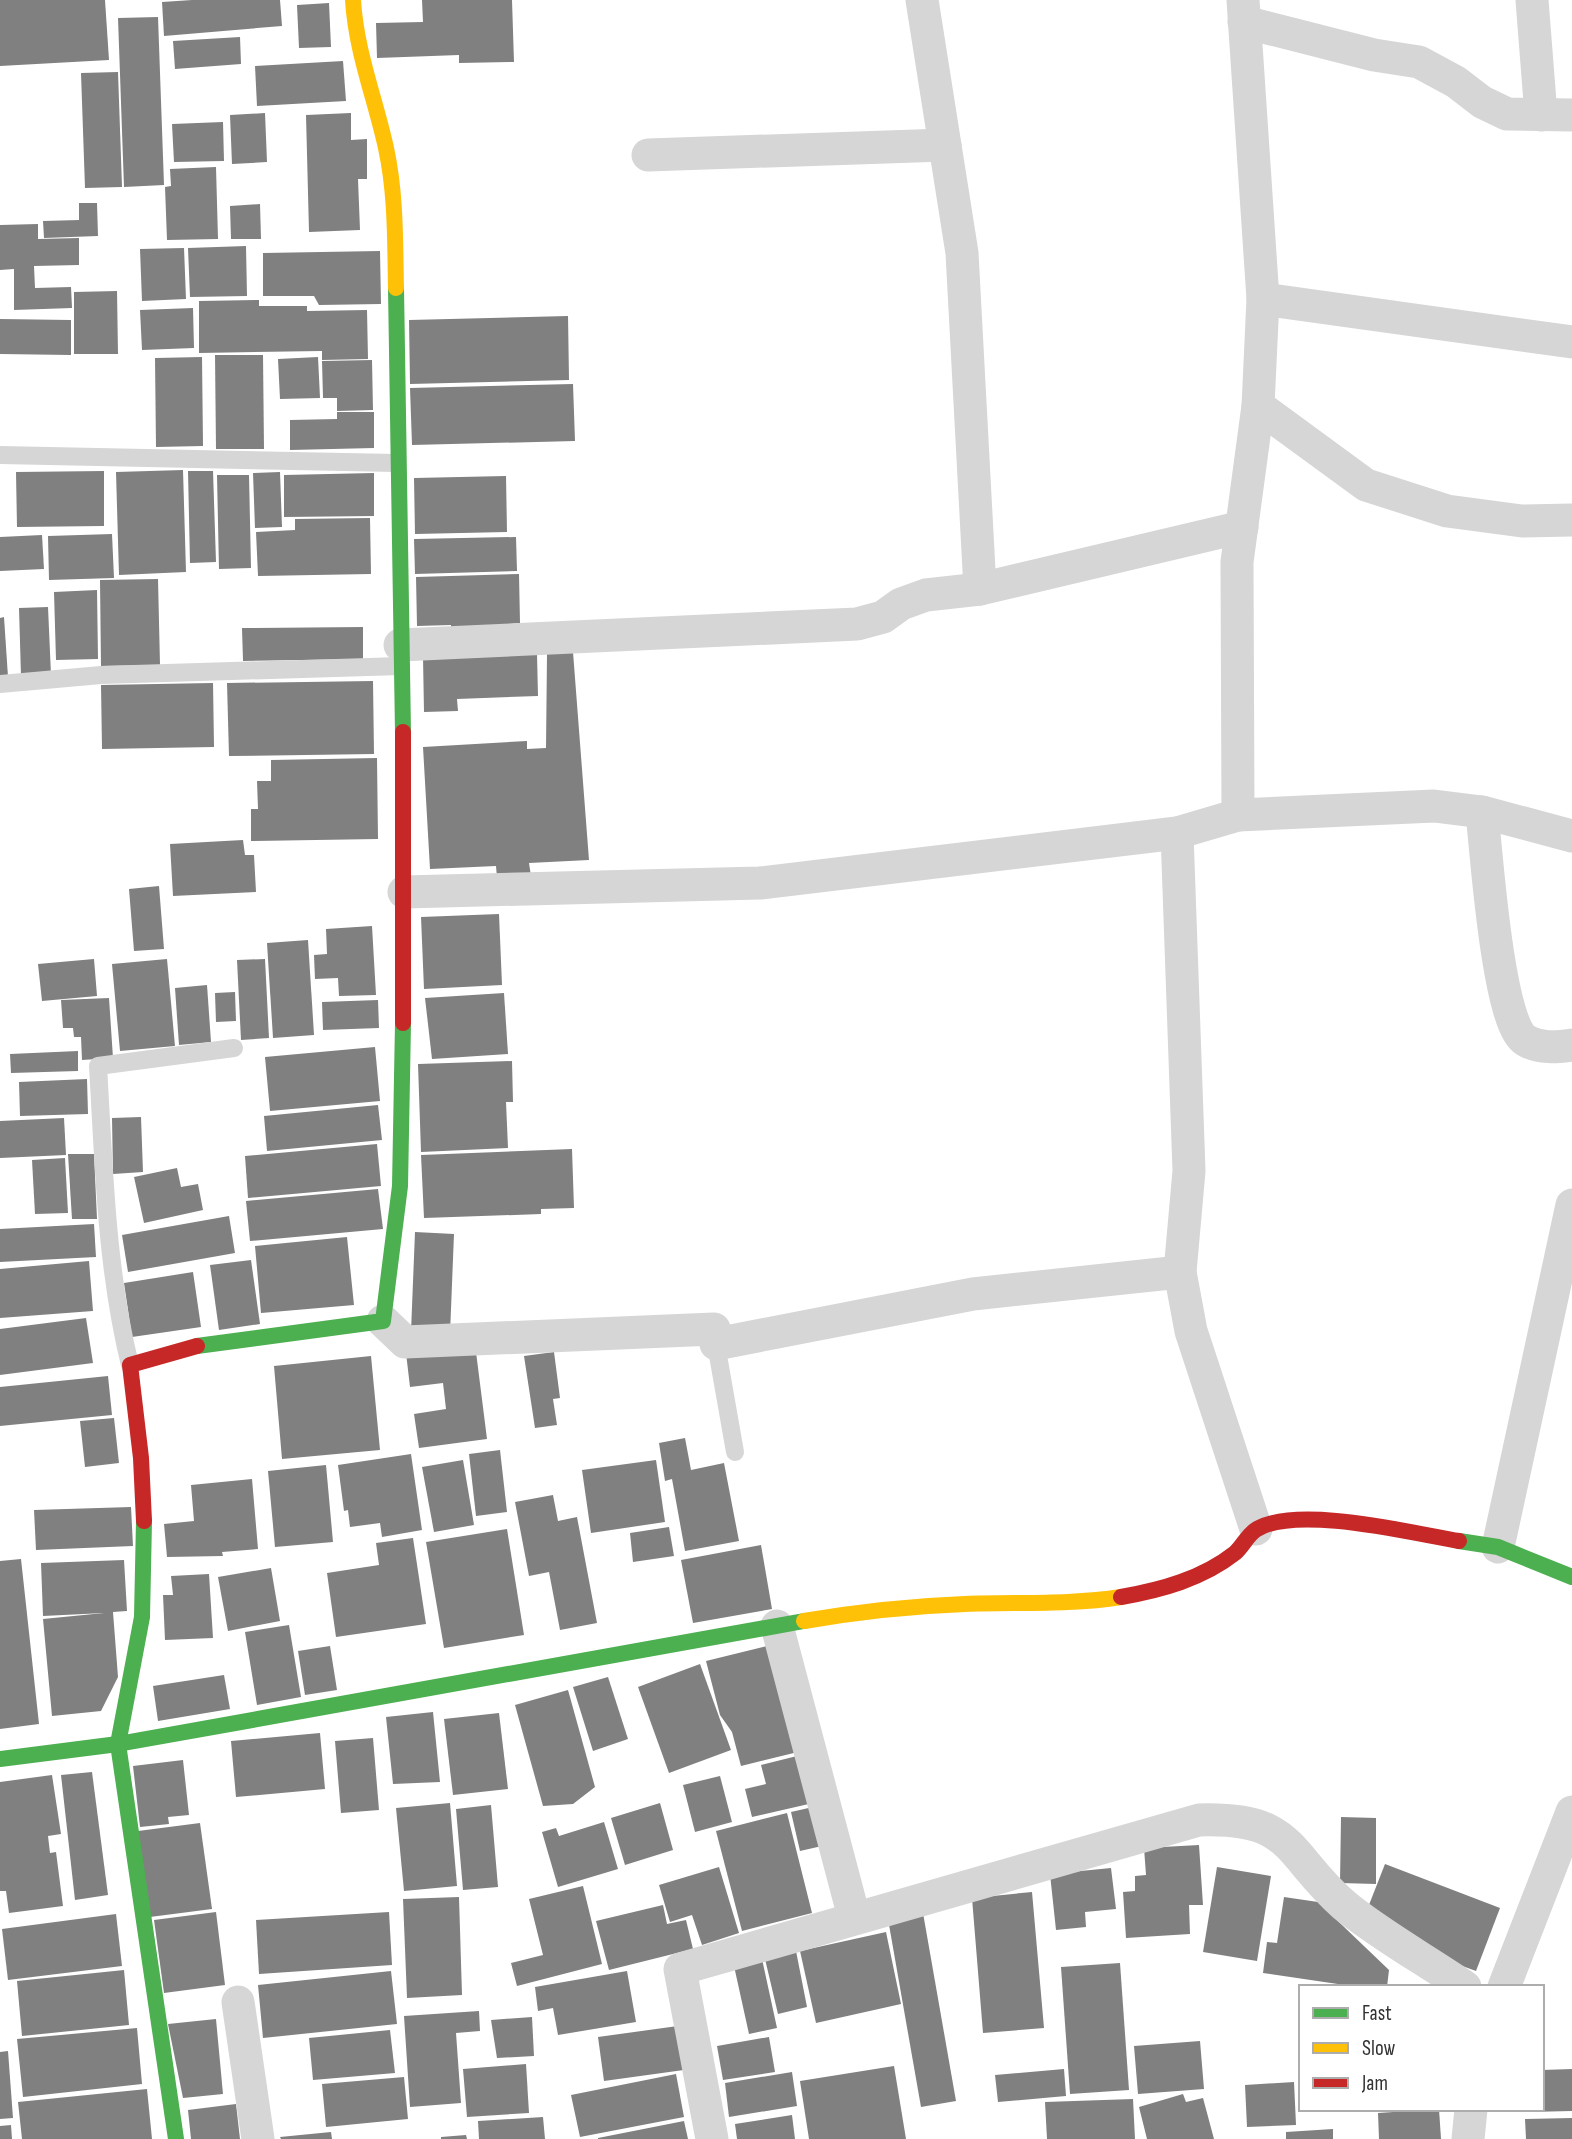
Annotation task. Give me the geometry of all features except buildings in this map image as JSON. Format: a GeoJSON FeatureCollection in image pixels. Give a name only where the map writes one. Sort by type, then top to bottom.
{"type":"FeatureCollection","features":[{"type":"Feature","properties":{"kind":"street"},"geometry":{"type":"LineString","coordinates":[[353,0],[355,32],[386,149],[395,208],[396,463],[404,892],[401,1165],[396,1261],[383,1321]]}},
{"type":"Feature","properties":{"kind":"street"},"geometry":{"type":"LineString","coordinates":[[922,0],[962,253],[980,589]]}},
{"type":"Feature","properties":{"kind":"street"},"geometry":{"type":"LineString","coordinates":[[1238,816],[1237,562],[1258,406],[1263,299],[1244,11],[1374,55],[1419,62],[1456,82],[1482,102],[1507,114],[1556,115],[1532,0]]}},
{"type":"Feature","properties":{"kind":"street"},"geometry":{"type":"LineString","coordinates":[[648,155],[945,145]]}},
{"type":"Feature","properties":{"kind":"street"},"geometry":{"type":"LineString","coordinates":[[1263,299],[1572,342]]}},
{"type":"Feature","properties":{"kind":"street"},"geometry":{"type":"LineString","coordinates":[[1258,406],[1366,485],[1447,511],[1522,521],[1572,520]]}},
{"type":"Feature","properties":{"kind":"street"},"geometry":{"type":"LineString","coordinates":[[400,656],[857,624],[883,617],[901,604],[926,595],[980,589],[1242,527]]}},
{"type":"Feature","properties":{"kind":"street"},"geometry":{"type":"LineString","coordinates":[[404,892],[760,883],[1177,833],[1238,816],[1434,806],[1482,812],[1572,836]]}},
{"type":"Feature","properties":{"kind":"street"},"geometry":{"type":"LineString","coordinates":[[1482,812],[1504,996],[1513,1027],[1523,1040],[1536,1044],[1572,1045]]}},
{"type":"Feature","properties":{"kind":"street"},"geometry":{"type":"LineString","coordinates":[[1177,833],[1189,1171],[1180,1272],[1191,1331],[1256,1530]]}},
{"type":"Feature","properties":{"kind":"street"},"geometry":{"type":"LineString","coordinates":[[1499,1547],[1572,1205]]}},
{"type":"Feature","properties":{"kind":"street"},"geometry":{"type":"LineString","coordinates":[[383,1321],[405,1342],[714,1329],[716,1344],[973,1294],[1180,1272]]}},
{"type":"Feature","properties":{"kind":"street"},"geometry":{"type":"LineString","coordinates":[[176,2139],[118,1744],[142,1617],[145,1549],[141,1458],[130,1365],[187,1348],[383,1321]]}},
{"type":"Feature","properties":{"kind":"street"},"geometry":{"type":"LineString","coordinates":[[0,1759],[118,1744],[851,1612],[962,1604],[1095,1601],[1134,1594],[1197,1577],[1236,1552],[1256,1530],[1288,1520],[1327,1520],[1499,1547],[1572,1577]]}},
{"type":"Feature","properties":{"kind":"street"},"geometry":{"type":"LineString","coordinates":[[777,1626],[854,1917]]}},
{"type":"Feature","properties":{"kind":"street"},"geometry":{"type":"LineString","coordinates":[[1505,1985],[1572,1812]]}},
{"type":"Feature","properties":{"kind":"street"},"geometry":{"type":"LineString","coordinates":[[712,2139],[680,1969],[1199,1820],[1227,1819],[1254,1824],[1291,1844],[1344,1905],[1462,1985]]}},
{"type":"Feature","properties":{"kind":"street"},"geometry":{"type":"LineString","coordinates":[[238,2001],[258,2139]]}},
{"type":"Feature","properties":{"kind":"street"},"geometry":{"type":"LineString","coordinates":[[1468,2139],[1471,2111]]}},
{"type":"Feature","properties":{"kind":"lane"},"geometry":{"type":"LineString","coordinates":[[0,455],[396,463]]}},
{"type":"Feature","properties":{"kind":"lane"},"geometry":{"type":"LineString","coordinates":[[0,684],[400,656]]}},
{"type":"Feature","properties":{"kind":"lane"},"geometry":{"type":"LineString","coordinates":[[130,1365],[120,1325],[108,1241],[98,1066],[234,1048]]}},
{"type":"Feature","properties":{"kind":"lane"},"geometry":{"type":"LineString","coordinates":[[716,1344],[735,1452]]}},
{"type":"Feature","properties":{"kind":"traffic: fast"},"geometry":{"type":"LineString","coordinates":[[396,288],[403,732]]}},
{"type":"Feature","properties":{"kind":"traffic: fast"},"geometry":{"type":"LineString","coordinates":[[197,1346],[383,1321],[400,1186],[403,1023]]}},
{"type":"Feature","properties":{"kind":"traffic: fast"},"geometry":{"type":"LineString","coordinates":[[144,1521],[142,1617],[118,1744],[176,2139]]}},
{"type":"Feature","properties":{"kind":"traffic: fast"},"geometry":{"type":"LineString","coordinates":[[1459,1541],[1498,1547],[1572,1577]]}},
{"type":"Feature","properties":{"kind":"traffic: fast"},"geometry":{"type":"LineString","coordinates":[[0,1759],[118,1744],[804,1621]]}},
{"type":"Feature","properties":{"kind":"traffic: slow"},"geometry":{"type":"LineString","coordinates":[[353,0],[362,56],[382,129],[392,183],[396,288]]}},
{"type":"Feature","properties":{"kind":"traffic: slow"},"geometry":{"type":"LineString","coordinates":[[804,1621],[925,1606],[1063,1602],[1121,1597]]}},
{"type":"Feature","properties":{"kind":"traffic: jam"},"geometry":{"type":"LineString","coordinates":[[403,732],[403,1023]]}},
{"type":"Feature","properties":{"kind":"traffic: jam"},"geometry":{"type":"LineString","coordinates":[[144,1521],[141,1458],[130,1365],[197,1346]]}},
{"type":"Feature","properties":{"kind":"traffic: jam"},"geometry":{"type":"LineString","coordinates":[[1121,1597],[1195,1577],[1235,1553],[1254,1531],[1275,1522],[1326,1520],[1385,1527],[1459,1541]]}}]}
